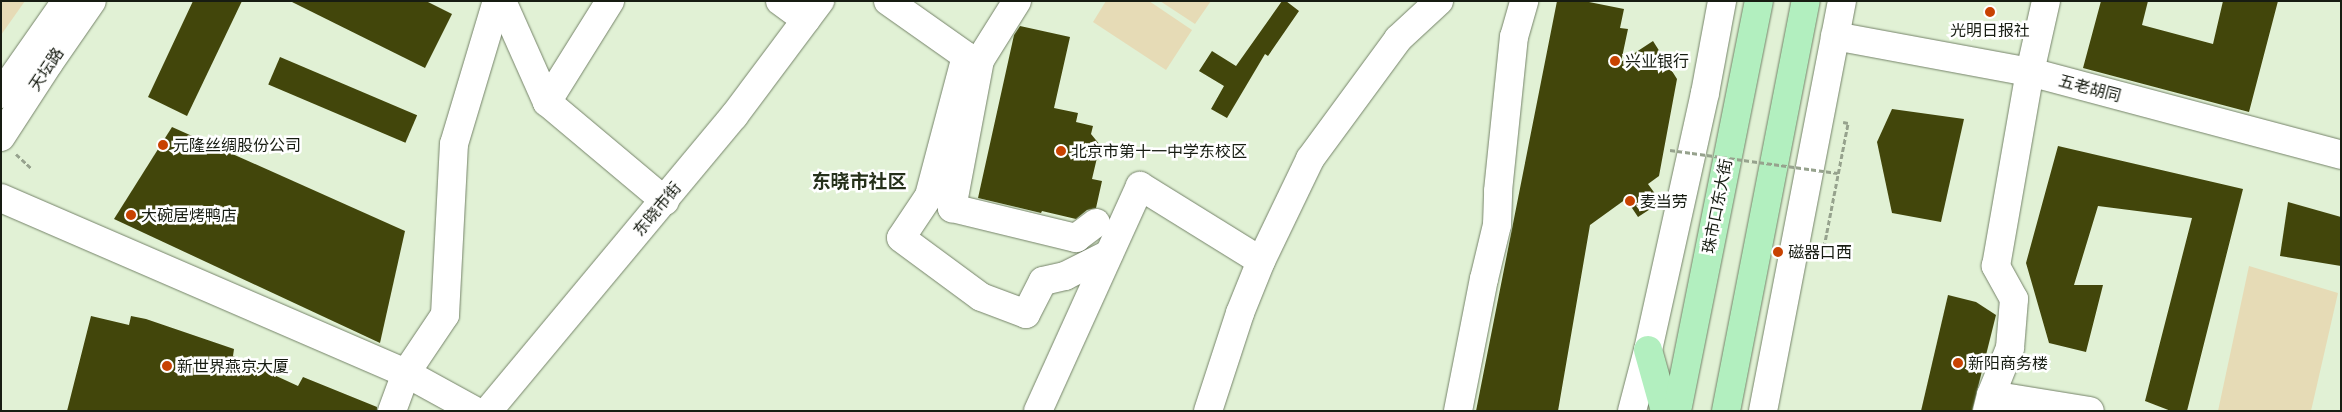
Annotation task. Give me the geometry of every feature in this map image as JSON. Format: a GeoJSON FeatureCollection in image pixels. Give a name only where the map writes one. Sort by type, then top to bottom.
{"type":"FeatureCollection","features":[{"type":"Feature","properties":{"kind":"main road","name":"珠市口东大街"},"geometry":{"type":"LineString","coordinates":[[1677,411],[1759,1]]}},
{"type":"Feature","properties":{"kind":"main road"},"geometry":{"type":"LineString","coordinates":[[1726,411],[1806,1]]}},
{"type":"Feature","properties":{"kind":"main road"},"geometry":{"type":"LineString","coordinates":[[1648,350],[1664,411]]}},
{"type":"Feature","properties":{"kind":"street","name":"天坛路"},"geometry":{"type":"LineString","coordinates":[[1,94],[66,1]]}},
{"type":"Feature","properties":{"kind":"street","name":"天坛路"},"geometry":{"type":"LineString","coordinates":[[1,137],[92,1]]}},
{"type":"Feature","properties":{"kind":"street"},"geometry":{"type":"LineString","coordinates":[[392,411],[406,373],[445,315],[454,144],[497,1]]}},
{"type":"Feature","properties":{"kind":"street"},"geometry":{"type":"LineString","coordinates":[[502,1],[547,102],[665,200]]}},
{"type":"Feature","properties":{"kind":"street"},"geometry":{"type":"LineString","coordinates":[[547,102],[610,1]]}},
{"type":"Feature","properties":{"kind":"street"},"geometry":{"type":"LineString","coordinates":[[780,1],[813,11]]}},
{"type":"Feature","properties":{"kind":"street"},"geometry":{"type":"LineString","coordinates":[[888,1],[973,58]]}},
{"type":"Feature","properties":{"kind":"street"},"geometry":{"type":"LineString","coordinates":[[1016,1],[973,58],[929,196],[901,238],[981,297],[1026,314],[1042,281],[1065,276],[1109,254]]}},
{"type":"Feature","properties":{"kind":"street"},"geometry":{"type":"LineString","coordinates":[[1208,411],[1240,313],[1261,261],[1310,160],[1398,39],[1439,1]]}},
{"type":"Feature","properties":{"kind":"street"},"geometry":{"type":"LineString","coordinates":[[1458,411],[1497,224],[1498,191],[1514,37],[1524,1]]}},
{"type":"Feature","properties":{"kind":"street"},"geometry":{"type":"LineString","coordinates":[[1632,411],[1648,350],[1705,93],[1722,1]]}},
{"type":"Feature","properties":{"kind":"street"},"geometry":{"type":"LineString","coordinates":[[1763,411],[1842,1]]}},
{"type":"Feature","properties":{"kind":"street"},"geometry":{"type":"LineString","coordinates":[[2046,1],[2030,72],[1996,266],[2014,299],[2010,348],[1989,403],[2090,411]]}},
{"type":"Feature","properties":{"kind":"street","name":"东晓市街"},"geometry":{"type":"LineString","coordinates":[[488,411],[734,116],[813,11]]}},
{"type":"Feature","properties":{"kind":"street","name":"五老胡同"},"geometry":{"type":"LineString","coordinates":[[1835,36],[2030,72],[2341,155]]}},
{"type":"Feature","properties":{"kind":"street"},"geometry":{"type":"LineString","coordinates":[[973,58],[952,208],[1076,238],[1096,223]]}},
{"type":"Feature","properties":{"kind":"street"},"geometry":{"type":"LineString","coordinates":[[1038,411],[1140,186],[1261,261]]}},
{"type":"Feature","properties":{"kind":"street"},"geometry":{"type":"LineString","coordinates":[[1,198],[406,373],[475,411]]}},
{"type":"Feature","properties":{"kind":"path"},"geometry":{"type":"LineString","coordinates":[[1824,247],[1848,123]]}},
{"type":"Feature","properties":{"kind":"path"},"geometry":{"type":"LineString","coordinates":[[1670,150],[1837,173]]}},
{"type":"Feature","properties":{"kind":"shaded area"},"geometry":{"type":"Polygon","coordinates":[[[1,1],[25,1],[1,35],[1,1]]]}},
{"type":"Feature","properties":{"kind":"shaded area"},"geometry":{"type":"Polygon","coordinates":[[[1106,1],[1149,1],[1192,30],[1166,70],[1093,22],[1106,1]]]}},
{"type":"Feature","properties":{"kind":"shaded area"},"geometry":{"type":"Polygon","coordinates":[[[1160,1],[1211,1],[1195,24],[1160,1]]]}},
{"type":"Feature","properties":{"kind":"shaded area"},"geometry":{"type":"Polygon","coordinates":[[[2249,266],[2338,293],[2311,411],[2218,411],[2249,266]]]}},
{"type":"Feature","properties":{"kind":"building"},"geometry":{"type":"Polygon","coordinates":[[[193,1],[242,1],[187,116],[148,97],[193,1]]]}},
{"type":"Feature","properties":{"kind":"building"},"geometry":{"type":"Polygon","coordinates":[[[290,1],[426,1],[452,14],[425,68],[290,1]]]}},
{"type":"Feature","properties":{"kind":"building"},"geometry":{"type":"Polygon","coordinates":[[[1282,1],[1286,1],[1299,11],[1268,56],[1265,54],[1227,118],[1211,109],[1224,86],[1199,71],[1212,51],[1236,66],[1282,1]]]}},
{"type":"Feature","properties":{"kind":"building"},"geometry":{"type":"Polygon","coordinates":[[[1557,1],[1584,1],[1624,9],[1620,28],[1628,29],[1621,62],[1653,41],[1677,79],[1659,176],[1648,184],[1661,202],[1638,217],[1626,199],[1590,225],[1558,411],[1476,411],[1557,1]]]}},
{"type":"Feature","properties":{"kind":"building"},"geometry":{"type":"Polygon","coordinates":[[[2101,1],[2148,1],[2142,25],[2213,44],[2223,1],[2278,1],[2249,112],[2083,68],[2101,1]]]}},
{"type":"Feature","properties":{"kind":"building"},"geometry":{"type":"Polygon","coordinates":[[[1020,26],[1070,37],[1054,108],[1078,113],[1076,122],[1093,126],[1091,134],[1100,145],[1092,179],[1102,181],[1096,208],[1087,210],[1076,219],[978,198],[1014,35],[1020,26]]]}},
{"type":"Feature","properties":{"kind":"building"},"geometry":{"type":"Polygon","coordinates":[[[280,57],[417,115],[405,143],[268,85],[280,57]]]}},
{"type":"Feature","properties":{"kind":"building"},"geometry":{"type":"Polygon","coordinates":[[[1892,109],[1964,119],[1941,222],[1892,213],[1877,142],[1892,109]]]}},
{"type":"Feature","properties":{"kind":"building"},"geometry":{"type":"Polygon","coordinates":[[[172,127],[405,231],[380,343],[114,219],[172,127]]]}},
{"type":"Feature","properties":{"kind":"building"},"geometry":{"type":"Polygon","coordinates":[[[2058,146],[2243,189],[2187,411],[2171,411],[2145,401],[2192,218],[2098,206],[2074,285],[2103,285],[2086,352],[2049,343],[2026,263],[2058,146]]]}},
{"type":"Feature","properties":{"kind":"building"},"geometry":{"type":"Polygon","coordinates":[[[2288,202],[2341,217],[2341,266],[2280,256],[2288,202]]]}},
{"type":"Feature","properties":{"kind":"building","name":"新阳商务楼"},"geometry":{"type":"Polygon","coordinates":[[[1948,295],[1976,302],[1996,315],[1972,411],[1921,411],[1948,295]]]}},
{"type":"Feature","properties":{"kind":"building","name":"新世界燕京大厦"},"geometry":{"type":"Polygon","coordinates":[[[91,316],[129,325],[131,316],[146,319],[234,349],[233,356],[298,386],[303,377],[377,407],[377,411],[67,411],[91,316]]]}},
{"type":"Feature","properties":{"kind":"place","name":"光明日报社"},"geometry":{"type":"Point","coordinates":[1990,12]}},
{"type":"Feature","properties":{"kind":"place","name":"兴业银行"},"geometry":{"type":"Point","coordinates":[1615,61]}},
{"type":"Feature","properties":{"kind":"place","name":"元隆丝绸股份公司"},"geometry":{"type":"Point","coordinates":[163,145]}},
{"type":"Feature","properties":{"kind":"place","name":"北京市第十一中学东校区"},"geometry":{"type":"Point","coordinates":[1061,151]}},
{"type":"Feature","properties":{"kind":"place","name":"麦当劳"},"geometry":{"type":"Point","coordinates":[1630,201]}},
{"type":"Feature","properties":{"kind":"place","name":"大碗居烤鸭店"},"geometry":{"type":"Point","coordinates":[131,215]}},
{"type":"Feature","properties":{"kind":"place","name":"磁器口西"},"geometry":{"type":"Point","coordinates":[1778,252]}},
{"type":"Feature","properties":{"kind":"place","name":"新阳商务楼"},"geometry":{"type":"Point","coordinates":[1958,363]}},
{"type":"Feature","properties":{"kind":"place","name":"新世界燕京大厦"},"geometry":{"type":"Point","coordinates":[167,366]}},
{"type":"Feature","properties":{"kind":"district","name":"东晓市社区"},"geometry":{"type":"Point","coordinates":[859,182]}}]}
